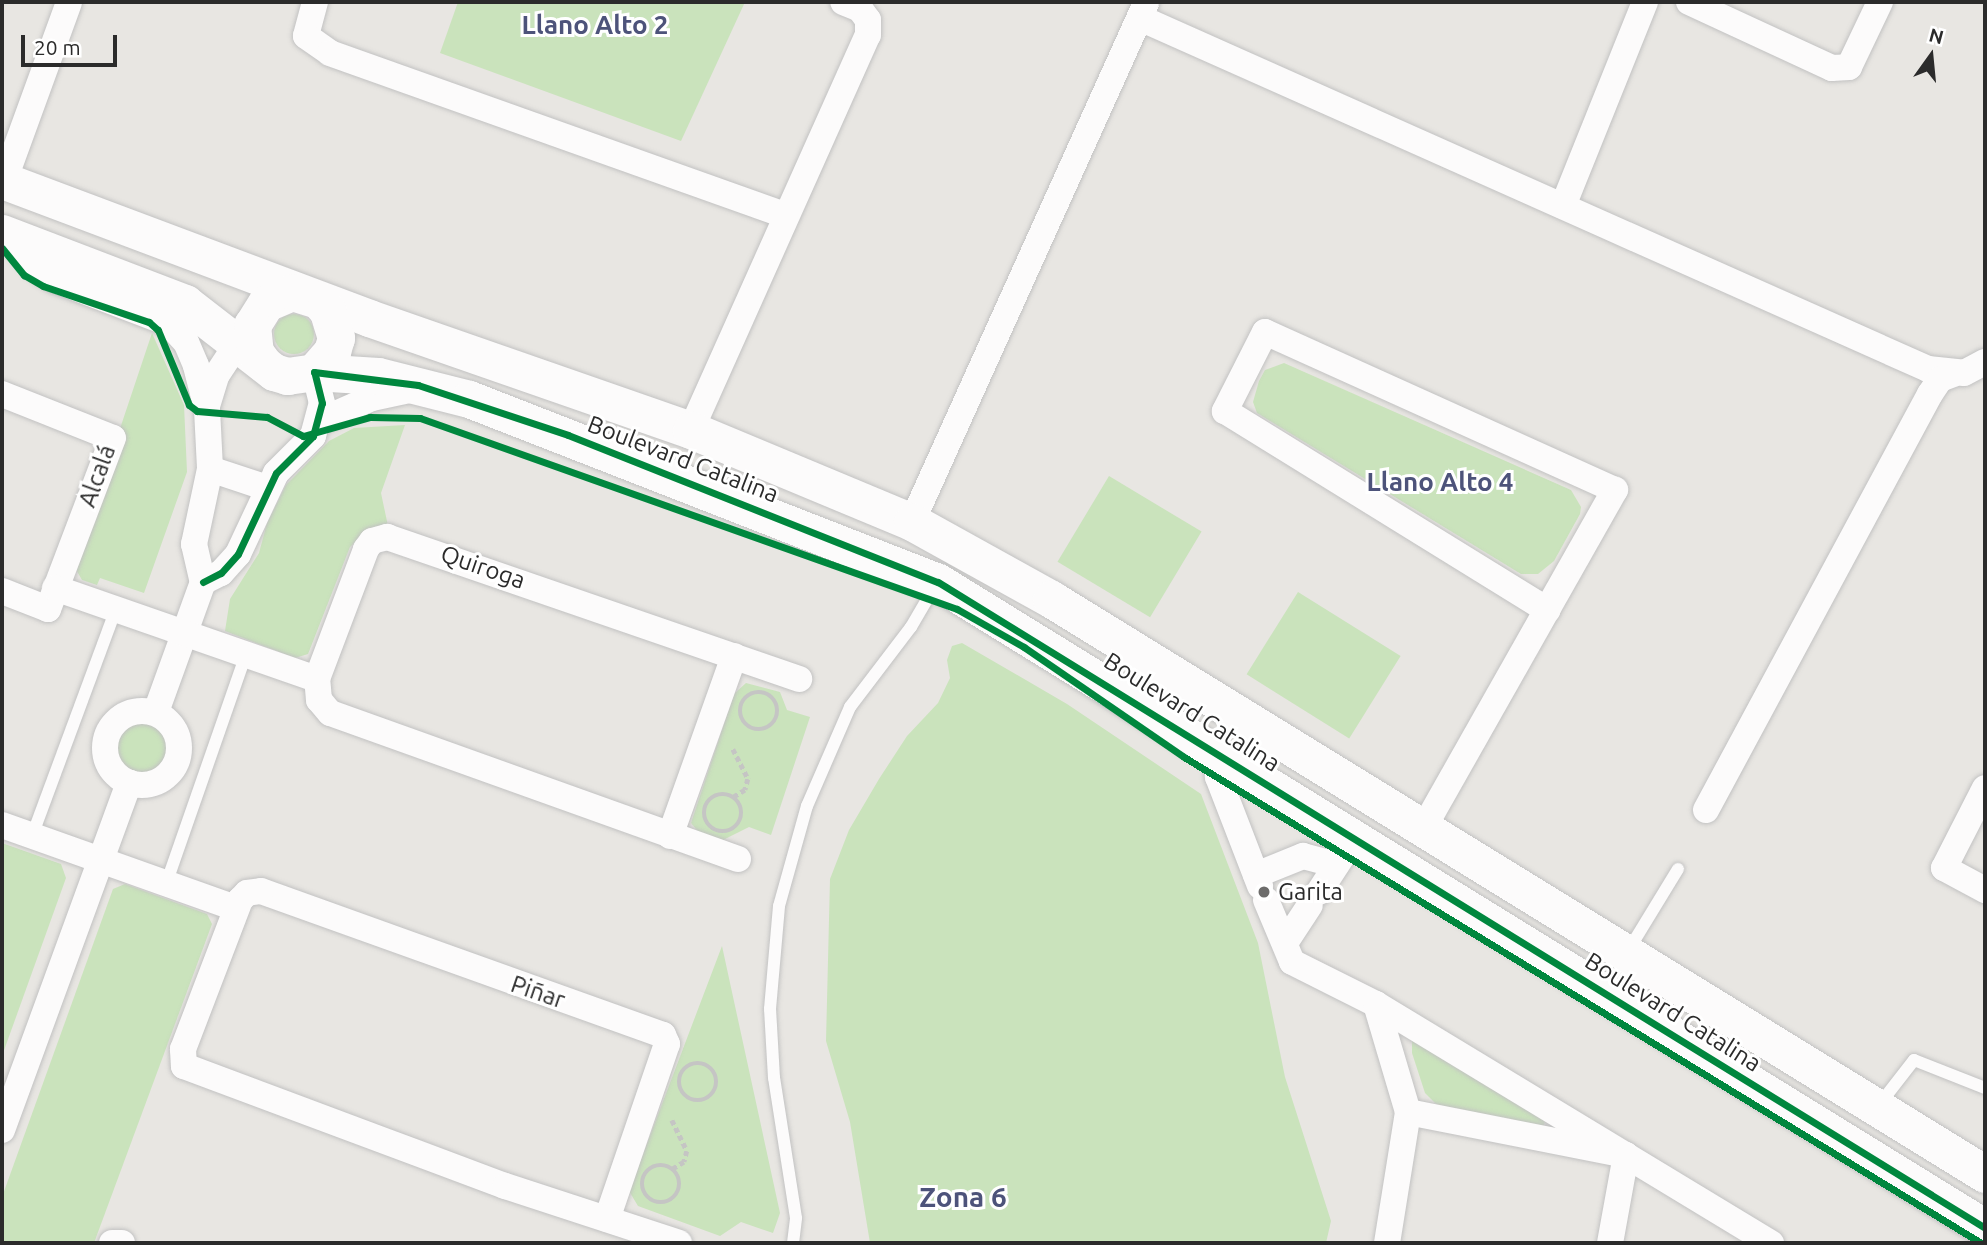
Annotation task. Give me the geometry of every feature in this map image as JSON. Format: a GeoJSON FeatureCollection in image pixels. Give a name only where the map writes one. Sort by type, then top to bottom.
{"type":"FeatureCollection","features":[{"type":"Feature","properties":{"kind":"street"},"geometry":{"type":"LineString","coordinates":[[3,180],[69,2]]}},
{"type":"Feature","properties":{"kind":"street"},"geometry":{"type":"LineString","coordinates":[[315,2],[306,36],[330,53],[785,215]]}},
{"type":"Feature","properties":{"kind":"street"},"geometry":{"type":"LineString","coordinates":[[691,430],[785,215],[868,35],[868,20],[860,9],[844,2]]}},
{"type":"Feature","properties":{"kind":"street"},"geometry":{"type":"LineString","coordinates":[[1563,206],[1645,2]]}},
{"type":"Feature","properties":{"kind":"street"},"geometry":{"type":"LineString","coordinates":[[1689,2],[1832,68],[1849,67],[1880,2]]}},
{"type":"Feature","properties":{"kind":"street"},"geometry":{"type":"LineString","coordinates":[[696,484],[741,482],[863,525],[912,522],[1143,10],[1563,206],[1920,365],[1954,374]]}},
{"type":"Feature","properties":{"kind":"street","name":"Boulevard Catalina"},"geometry":{"type":"LineString","coordinates":[[3,180],[369,318],[691,430],[912,522],[1051,599],[1985,1174]]}},
{"type":"Feature","properties":{"kind":"street"},"geometry":{"type":"LineString","coordinates":[[5,234],[147,286],[185,303],[253,339],[287,376],[314,372],[325,363],[336,338],[328,311],[306,294],[278,296],[253,339],[216,376],[206,409]]}},
{"type":"Feature","properties":{"kind":"street"},"geometry":{"type":"LineString","coordinates":[[5,234],[34,266],[53,279],[169,323],[187,342],[206,409],[208,482],[194,544],[203,582],[156,712]]}},
{"type":"Feature","properties":{"kind":"street"},"geometry":{"type":"LineString","coordinates":[[1423,829],[1615,490],[1265,332],[1225,411],[1547,610]]}},
{"type":"Feature","properties":{"kind":"street"},"geometry":{"type":"LineString","coordinates":[[1706,810],[1930,394],[1940,379],[1973,371],[1985,362]]}},
{"type":"Feature","properties":{"kind":"street"},"geometry":{"type":"LineString","coordinates":[[203,582],[221,573],[238,554],[276,473],[311,439],[320,421],[322,403],[314,372]]}},
{"type":"Feature","properties":{"kind":"street","name":"Boulevard Catalina"},"geometry":{"type":"LineString","coordinates":[[314,372],[378,376],[428,387],[696,484],[939,582],[1217,751],[1346,851],[1985,1228]]}},
{"type":"Feature","properties":{"kind":"street"},"geometry":{"type":"LineString","coordinates":[[320,421],[372,398],[428,387]]}},
{"type":"Feature","properties":{"kind":"street","name":"Alcalá"},"geometry":{"type":"LineString","coordinates":[[2,394],[111,434],[48,609],[2,591]]}},
{"type":"Feature","properties":{"kind":"street"},"geometry":{"type":"LineString","coordinates":[[208,482],[262,499]]}},
{"type":"Feature","properties":{"kind":"street","name":"Quiroga"},"geometry":{"type":"LineString","coordinates":[[317,679],[360,562],[372,541],[387,537],[799,679]]}},
{"type":"Feature","properties":{"kind":"street"},"geometry":{"type":"LineString","coordinates":[[55,587],[317,679],[319,700],[330,713],[738,859]]}},
{"type":"Feature","properties":{"kind":"street"},"geometry":{"type":"LineString","coordinates":[[670,836],[734,656]]}},
{"type":"Feature","properties":{"kind":"street"},"geometry":{"type":"LineString","coordinates":[[131,712],[156,712],[178,737],[177,761],[161,780],[129,783],[106,761],[106,735],[112,724],[131,712]]}},
{"type":"Feature","properties":{"kind":"street"},"geometry":{"type":"LineString","coordinates":[[1217,751],[1218,777],[1292,962],[1376,1004],[1771,1243]]}},
{"type":"Feature","properties":{"kind":"street"},"geometry":{"type":"LineString","coordinates":[[2,1130],[129,783]]}},
{"type":"Feature","properties":{"kind":"street"},"geometry":{"type":"LineString","coordinates":[[1985,788],[1944,868],[1985,890]]}},
{"type":"Feature","properties":{"kind":"street"},"geometry":{"type":"LineString","coordinates":[[2,825],[234,908],[183,1049],[184,1066],[505,1186],[679,1243]]}},
{"type":"Feature","properties":{"kind":"street"},"geometry":{"type":"LineString","coordinates":[[1261,887],[1303,856],[1346,851]]}},
{"type":"Feature","properties":{"kind":"street"},"geometry":{"type":"LineString","coordinates":[[1285,943],[1346,851]]}},
{"type":"Feature","properties":{"kind":"street","name":"Piñar"},"geometry":{"type":"LineString","coordinates":[[234,908],[247,893],[261,891],[663,1035],[667,1044],[607,1219]]}},
{"type":"Feature","properties":{"kind":"street"},"geometry":{"type":"LineString","coordinates":[[1376,1004],[1408,1112],[1387,1243]]}},
{"type":"Feature","properties":{"kind":"street"},"geometry":{"type":"LineString","coordinates":[[1408,1112],[1626,1155]]}},
{"type":"Feature","properties":{"kind":"street"},"geometry":{"type":"LineString","coordinates":[[1610,1243],[1626,1155]]}},
{"type":"Feature","properties":{"kind":"street"},"geometry":{"type":"LineString","coordinates":[[112,1243],[122,1243]]}},
{"type":"Feature","properties":{"kind":"lane"},"geometry":{"type":"LineString","coordinates":[[793,1243],[796,1218],[774,1079],[770,1009],[779,906],[807,806],[850,707],[911,626],[939,582]]}},
{"type":"Feature","properties":{"kind":"lane"},"geometry":{"type":"LineString","coordinates":[[32,836],[116,609]]}},
{"type":"Feature","properties":{"kind":"lane"},"geometry":{"type":"LineString","coordinates":[[166,884],[246,654]]}},
{"type":"Feature","properties":{"kind":"lane"},"geometry":{"type":"LineString","coordinates":[[1626,954],[1678,869]]}},
{"type":"Feature","properties":{"kind":"lane"},"geometry":{"type":"LineString","coordinates":[[1877,1108],[1913,1060],[1985,1088]]}},
{"type":"Feature","properties":{"kind":"path"},"geometry":{"type":"LineString","coordinates":[[762,692],[774,698],[779,711],[769,727],[752,729],[743,721],[740,709],[750,694],[762,692]]}},
{"type":"Feature","properties":{"kind":"path"},"geometry":{"type":"LineString","coordinates":[[735,729],[743,721]]}},
{"type":"Feature","properties":{"kind":"path"},"geometry":{"type":"LineString","coordinates":[[731,742],[748,779],[745,790],[734,797],[719,794],[708,800],[704,817],[715,831],[727,832],[738,825],[742,813],[734,797]]}},
{"type":"Feature","properties":{"kind":"path"},"geometry":{"type":"LineString","coordinates":[[674,1100],[681,1092],[680,1074],[689,1065],[702,1063],[713,1070],[717,1088],[708,1098],[697,1101],[681,1092]]}},
{"type":"Feature","properties":{"kind":"path"},"geometry":{"type":"LineString","coordinates":[[670,1113],[687,1150],[684,1162],[673,1169],[658,1165],[647,1171],[642,1188],[649,1198],[666,1202],[677,1196],[680,1177],[673,1169]]}},
{"type":"Feature","properties":{"kind":"green space"},"geometry":{"type":"Polygon","coordinates":[[[458,2],[745,2],[681,141],[440,53],[458,2]]]}},
{"type":"Feature","properties":{"kind":"green space"},"geometry":{"type":"Polygon","coordinates":[[[294,314],[308,320],[314,334],[308,348],[294,354],[280,348],[274,334],[280,320],[294,314]]]}},
{"type":"Feature","properties":{"kind":"green space"},"geometry":{"type":"Polygon","coordinates":[[[152,333],[184,405],[187,472],[144,593],[100,578],[97,585],[82,580],[74,566],[152,333]]]}},
{"type":"Feature","properties":{"kind":"green space"},"geometry":{"type":"Polygon","coordinates":[[[1284,363],[1571,490],[1581,507],[1580,514],[1554,561],[1538,574],[1521,574],[1257,413],[1253,402],[1259,381],[1265,370],[1284,363]]]}},
{"type":"Feature","properties":{"kind":"green space"},"geometry":{"type":"Polygon","coordinates":[[[405,425],[381,493],[388,526],[366,532],[350,547],[308,654],[295,658],[225,631],[230,599],[259,553],[267,523],[286,485],[329,441],[354,428],[405,425]]]}},
{"type":"Feature","properties":{"kind":"green space"},"geometry":{"type":"Polygon","coordinates":[[[1109,476],[1202,532],[1150,617],[1057,562],[1109,476]]]}},
{"type":"Feature","properties":{"kind":"green space"},"geometry":{"type":"Polygon","coordinates":[[[1298,592],[1401,656],[1349,738],[1247,674],[1298,592]]]}},
{"type":"Feature","properties":{"kind":"green space"},"geometry":{"type":"Polygon","coordinates":[[[962,643],[1067,704],[1201,794],[1258,943],[1285,1077],[1331,1221],[1326,1243],[870,1243],[850,1122],[826,1041],[830,879],[849,830],[879,779],[907,736],[938,703],[950,678],[947,660],[952,646],[962,643]]]}},
{"type":"Feature","properties":{"kind":"green space"},"geometry":{"type":"Polygon","coordinates":[[[746,683],[780,692],[787,710],[810,717],[771,835],[749,827],[723,840],[700,834],[691,823],[734,694],[746,683]]]}},
{"type":"Feature","properties":{"kind":"green space"},"geometry":{"type":"Polygon","coordinates":[[[142,719],[158,724],[166,732],[171,748],[166,764],[158,772],[142,777],[126,772],[118,764],[113,748],[118,732],[126,724],[142,719]]]}},
{"type":"Feature","properties":{"kind":"green space"},"geometry":{"type":"Polygon","coordinates":[[[2,843],[61,864],[66,878],[2,1056],[2,843]]]}},
{"type":"Feature","properties":{"kind":"green space"},"geometry":{"type":"Polygon","coordinates":[[[125,884],[207,914],[212,924],[94,1243],[2,1243],[2,1197],[113,889],[125,884]]]}},
{"type":"Feature","properties":{"kind":"green space"},"geometry":{"type":"Polygon","coordinates":[[[722,946],[780,1213],[773,1233],[741,1222],[720,1236],[638,1206],[629,1191],[722,946]]]}},
{"type":"Feature","properties":{"kind":"green space"},"geometry":{"type":"Polygon","coordinates":[[[1412,1036],[1545,1119],[1544,1126],[1444,1109],[1435,1103],[1425,1093],[1412,1053],[1412,1036]]]}},
{"type":"Feature","properties":{"kind":"cycle path"},"geometry":{"type":"LineString","coordinates":[[2,248],[24,275],[43,286],[149,322],[158,330],[189,405],[197,411],[267,417],[303,436],[370,417],[420,418],[957,609],[1024,647],[1184,757],[1981,1243]]}},
{"type":"Feature","properties":{"kind":"cycle path"},"geometry":{"type":"LineString","coordinates":[[203,582],[221,573],[238,554],[276,473],[313,436],[322,403],[314,372],[418,385],[568,435],[938,582],[1985,1228]]}},
{"type":"Feature","properties":{"kind":"place","name":"Garita"},"geometry":{"type":"Point","coordinates":[1264,892]}},
{"type":"Feature","properties":{"kind":"district","name":"Llano Alto 2"},"geometry":{"type":"Point","coordinates":[595,25]}},
{"type":"Feature","properties":{"kind":"district","name":"Llano Alto 4"},"geometry":{"type":"Point","coordinates":[1440,482]}},
{"type":"Feature","properties":{"kind":"district","name":"Zona 6"},"geometry":{"type":"Point","coordinates":[963,1197]}}]}
